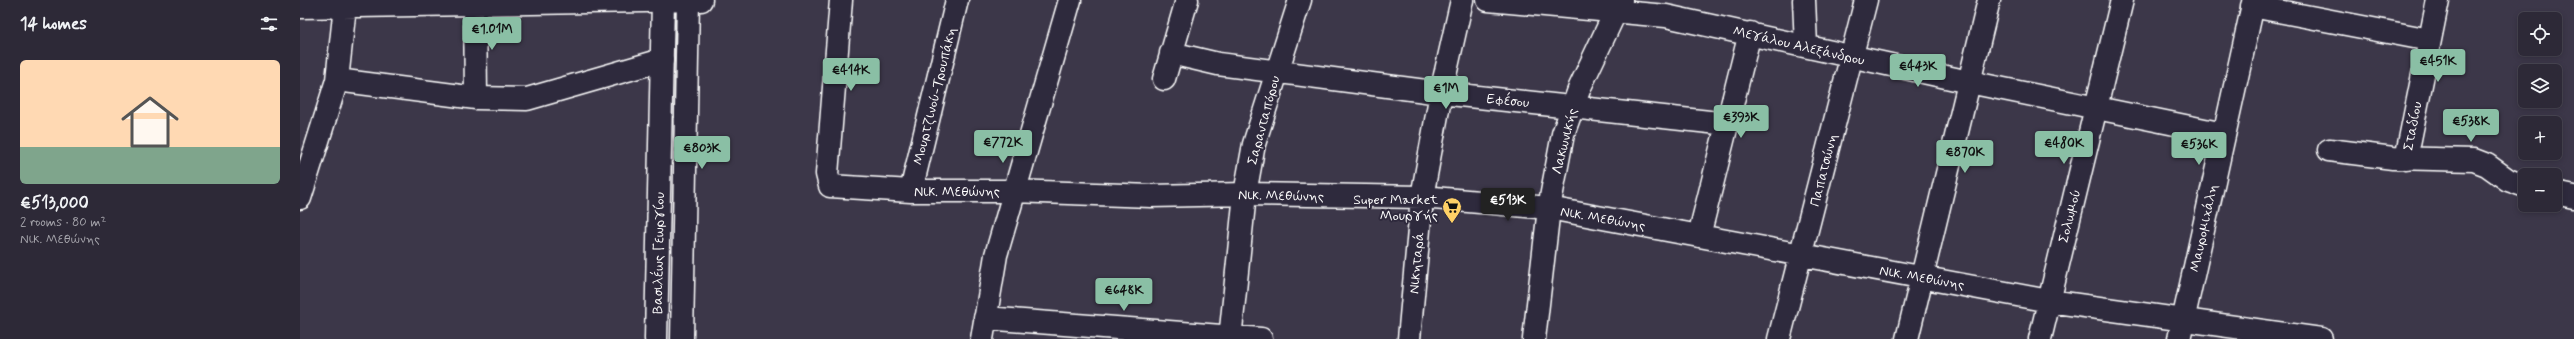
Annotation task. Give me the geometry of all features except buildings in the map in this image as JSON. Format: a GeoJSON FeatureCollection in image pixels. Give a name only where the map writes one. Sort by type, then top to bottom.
{"type":"FeatureCollection","features":[{"type":"Feature","properties":{"kind":"street","name":"Βασιλέως Γεωργίου"},"geometry":{"type":"LineString","coordinates":[[682,339],[688,0]]}},
{"type":"Feature","properties":{"kind":"street"},"geometry":{"type":"LineString","coordinates":[[300,7],[475,2],[701,0]]}},
{"type":"Feature","properties":{"kind":"street","name":"Νικ. Μεθώνης"},"geometry":{"type":"LineString","coordinates":[[842,0],[827,174],[830,186],[911,191],[1013,191],[1151,196],[1245,194],[1422,197],[1549,208],[2049,301],[2181,330],[2321,339]]}},
{"type":"Feature","properties":{"kind":"street","name":"Μουρτζινού-Τρουπάκη"},"geometry":{"type":"LineString","coordinates":[[911,191],[957,0]]}},
{"type":"Feature","properties":{"kind":"street"},"geometry":{"type":"LineString","coordinates":[[1070,0],[1013,191],[994,264],[984,329],[1261,339]]}},
{"type":"Feature","properties":{"kind":"street"},"geometry":{"type":"LineString","coordinates":[[1164,79],[1187,0]]}},
{"type":"Feature","properties":{"kind":"street","name":"Σαρανταπόρου"},"geometry":{"type":"LineString","coordinates":[[1230,338],[1245,194],[1254,144],[1276,71],[1300,0]]}},
{"type":"Feature","properties":{"kind":"street","name":"Νικηταρά"},"geometry":{"type":"LineString","coordinates":[[1410,339],[1422,197],[1441,93],[1462,0]]}},
{"type":"Feature","properties":{"kind":"street","name":"Μεγάλου Αλεξάνδρου"},"geometry":{"type":"LineString","coordinates":[[1488,0],[1619,5],[1969,82],[2224,134]]}},
{"type":"Feature","properties":{"kind":"street"},"geometry":{"type":"LineString","coordinates":[[1804,0],[1806,46]]}},
{"type":"Feature","properties":{"kind":"street","name":"Παπατσώνη"},"geometry":{"type":"LineString","coordinates":[[1779,339],[1866,0]]}},
{"type":"Feature","properties":{"kind":"street"},"geometry":{"type":"LineString","coordinates":[[1907,339],[1989,0]]}},
{"type":"Feature","properties":{"kind":"street","name":"Σολωμού"},"geometry":{"type":"LineString","coordinates":[[2040,339],[2122,0]]}},
{"type":"Feature","properties":{"kind":"street","name":"Σταδίου"},"geometry":{"type":"LineString","coordinates":[[2406,159],[2438,0]]}},
{"type":"Feature","properties":{"kind":"street","name":"Βασιλέως Γεωργίου"},"geometry":{"type":"LineString","coordinates":[[656,339],[663,1]]}},
{"type":"Feature","properties":{"kind":"street"},"geometry":{"type":"LineString","coordinates":[[475,2],[476,98]]}},
{"type":"Feature","properties":{"kind":"street"},"geometry":{"type":"LineString","coordinates":[[2253,3],[2430,40]]}},
{"type":"Feature","properties":{"kind":"street","name":"Μαυρομιχάλη"},"geometry":{"type":"LineString","coordinates":[[2181,330],[2253,3]]}},
{"type":"Feature","properties":{"kind":"street","name":"Λακωνικής"},"geometry":{"type":"LineString","coordinates":[[1534,339],[1549,208],[1561,144],[1572,107],[1619,5]]}},
{"type":"Feature","properties":{"kind":"street"},"geometry":{"type":"LineString","coordinates":[[300,198],[337,80],[345,6]]}},
{"type":"Feature","properties":{"kind":"street"},"geometry":{"type":"LineString","coordinates":[[1699,236],[1750,33]]}},
{"type":"Feature","properties":{"kind":"street","name":"Εφέσου"},"geometry":{"type":"LineString","coordinates":[[1171,53],[1218,64],[1441,93],[1728,124]]}},
{"type":"Feature","properties":{"kind":"street"},"geometry":{"type":"LineString","coordinates":[[337,80],[476,98],[527,99],[662,60]]}},
{"type":"Feature","properties":{"kind":"street"},"geometry":{"type":"LineString","coordinates":[[2329,150],[2406,159],[2474,160],[2487,165],[2518,184]]}},
{"type":"Feature","properties":{"kind":"street"},"geometry":{"type":"LineString","coordinates":[[2562,194],[2574,197]]}},
{"type":"Feature","properties":{"kind":"place","name":"Super Market Μουργής"},"geometry":{"type":"Point","coordinates":[1452,224]}}]}
